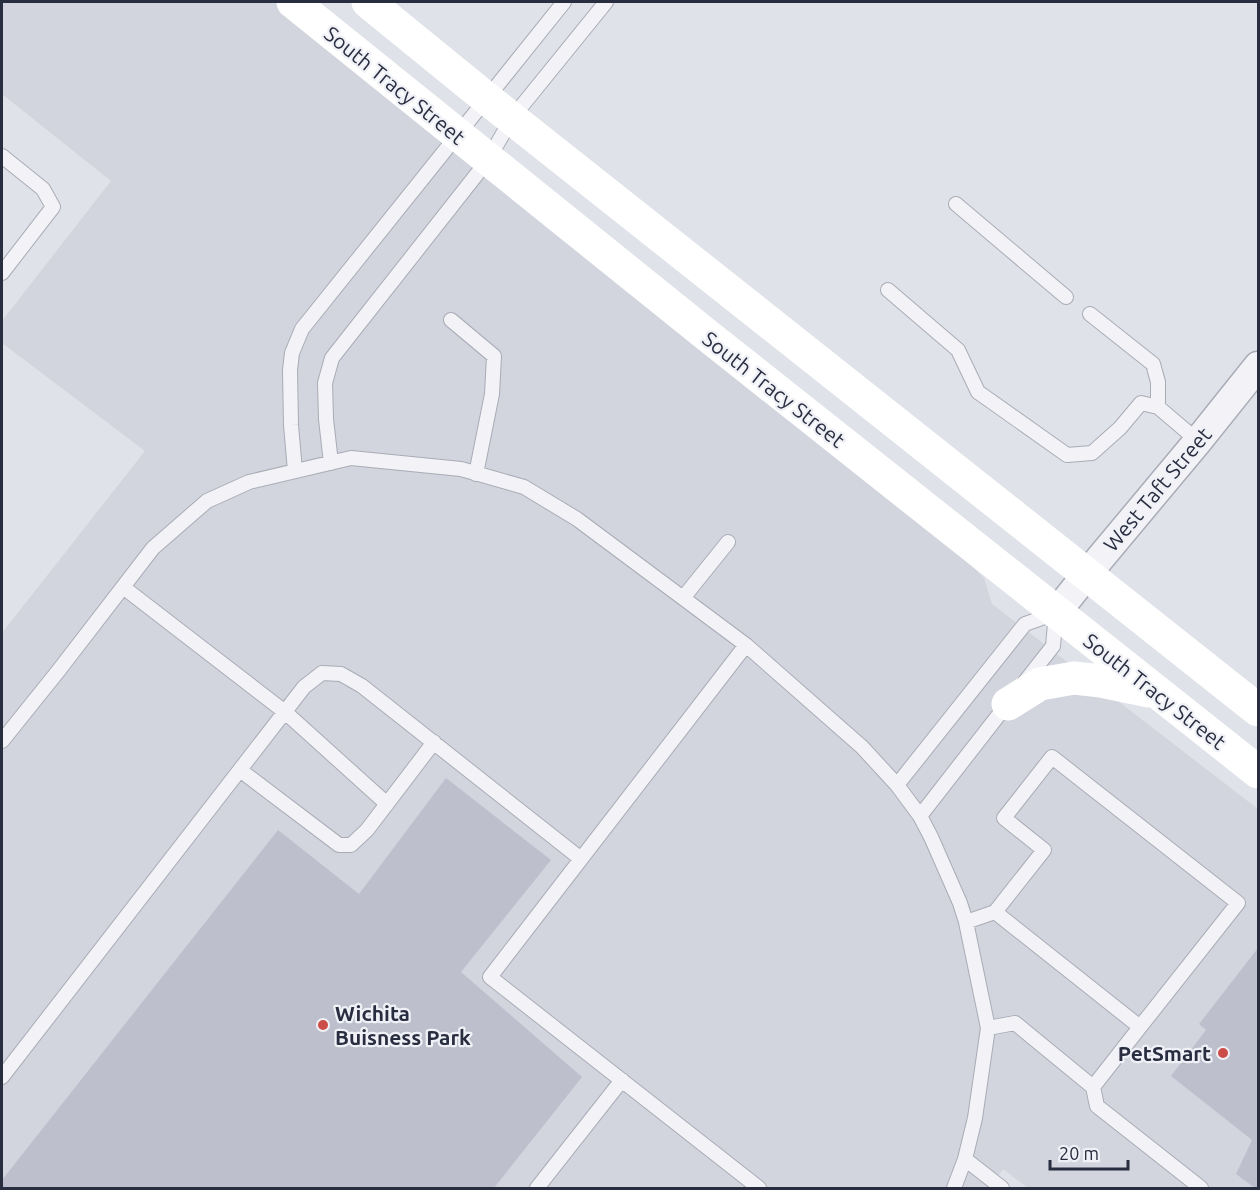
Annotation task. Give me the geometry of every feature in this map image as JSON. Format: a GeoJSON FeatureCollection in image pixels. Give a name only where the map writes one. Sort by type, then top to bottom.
{"type":"FeatureCollection","features":[{"type":"Feature","properties":{"kind":"street","name":"South Tracy Street"},"geometry":{"type":"LineString","coordinates":[[293,2],[488,160],[1258,772]]}},
{"type":"Feature","properties":{"kind":"street"},"geometry":{"type":"LineString","coordinates":[[368,2],[486,99],[1258,710]]}},
{"type":"Feature","properties":{"kind":"street","name":"West Taft Street"},"geometry":{"type":"LineString","coordinates":[[1056,613],[1258,366]]}},
{"type":"Feature","properties":{"kind":"street"},"geometry":{"type":"LineString","coordinates":[[1008,704],[1040,684],[1074,678],[1101,681],[1157,693]]}},
{"type":"Feature","properties":{"kind":"lane"},"geometry":{"type":"LineString","coordinates":[[295,471],[290,370],[292,353],[302,329],[564,2]]}},
{"type":"Feature","properties":{"kind":"lane"},"geometry":{"type":"LineString","coordinates":[[331,463],[325,384],[332,358],[488,160],[512,118],[606,2]]}},
{"type":"Feature","properties":{"kind":"lane"},"geometry":{"type":"LineString","coordinates":[[2,156],[43,189],[53,207],[2,273]]}},
{"type":"Feature","properties":{"kind":"lane"},"geometry":{"type":"LineString","coordinates":[[956,204],[1066,297]]}},
{"type":"Feature","properties":{"kind":"lane"},"geometry":{"type":"LineString","coordinates":[[888,290],[958,350],[978,392],[1067,455],[1092,453],[1120,428],[1141,403],[1158,407],[1198,441]]}},
{"type":"Feature","properties":{"kind":"lane"},"geometry":{"type":"LineString","coordinates":[[1090,314],[1153,364],[1158,382],[1158,407]]}},
{"type":"Feature","properties":{"kind":"lane"},"geometry":{"type":"LineString","coordinates":[[451,320],[494,356],[492,394],[476,474]]}},
{"type":"Feature","properties":{"kind":"lane"},"geometry":{"type":"LineString","coordinates":[[2,741],[153,548],[207,501],[249,482],[351,458],[461,469],[524,487],[577,519],[746,645],[862,747],[897,785],[920,816],[960,903],[988,1028],[975,1118],[965,1159],[954,1188]]}},
{"type":"Feature","properties":{"kind":"lane"},"geometry":{"type":"LineString","coordinates":[[683,598],[728,542]]}},
{"type":"Feature","properties":{"kind":"lane"},"geometry":{"type":"LineString","coordinates":[[123,587],[285,712],[387,804]]}},
{"type":"Feature","properties":{"kind":"lane"},"geometry":{"type":"LineString","coordinates":[[897,785],[1025,624],[1056,613],[1053,646],[920,816]]}},
{"type":"Feature","properties":{"kind":"lane"},"geometry":{"type":"LineString","coordinates":[[746,645],[490,977],[759,1188]]}},
{"type":"Feature","properties":{"kind":"lane"},"geometry":{"type":"LineString","coordinates":[[2,1077],[304,687],[322,673],[341,674],[363,686],[581,858]]}},
{"type":"Feature","properties":{"kind":"lane"},"geometry":{"type":"LineString","coordinates":[[240,770],[339,845],[351,845],[367,830],[434,742]]}},
{"type":"Feature","properties":{"kind":"lane"},"geometry":{"type":"LineString","coordinates":[[966,922],[995,912],[1044,850],[1004,818],[1052,757],[1238,903],[1093,1087]]}},
{"type":"Feature","properties":{"kind":"lane"},"geometry":{"type":"LineString","coordinates":[[995,912],[1140,1027]]}},
{"type":"Feature","properties":{"kind":"lane"},"geometry":{"type":"LineString","coordinates":[[988,1028],[1015,1023],[1093,1087],[1097,1106],[1200,1188]]}},
{"type":"Feature","properties":{"kind":"lane"},"geometry":{"type":"LineString","coordinates":[[537,1188],[622,1080]]}},
{"type":"Feature","properties":{"kind":"lane"},"geometry":{"type":"LineString","coordinates":[[965,1159],[1002,1188]]}},
{"type":"Feature","properties":{"kind":"shaded area"},"geometry":{"type":"Polygon","coordinates":[[[2,2],[275,2],[963,557],[984,578],[992,604],[1258,809],[1258,1188],[1028,1188],[1003,1169],[990,1188],[2,1188],[2,633],[145,451],[2,343],[2,321],[111,181],[2,94],[2,2]]]}},
{"type":"Feature","properties":{"kind":"building","name":"Wichita Buisness Park"},"geometry":{"type":"Polygon","coordinates":[[[446,778],[551,860],[461,972],[582,1077],[494,1188],[2,1188],[2,1180],[278,830],[359,894],[446,778]]]}},
{"type":"Feature","properties":{"kind":"building","name":"PetSmart"},"geometry":{"type":"Polygon","coordinates":[[[1258,948],[1258,1188],[1255,1188],[1236,1174],[1252,1140],[1171,1076],[1206,1030],[1199,1024],[1258,948]]]}},
{"type":"Feature","properties":{"kind":"place","name":"Wichita Buisness Park"},"geometry":{"type":"Point","coordinates":[323,1025]}},
{"type":"Feature","properties":{"kind":"place","name":"PetSmart"},"geometry":{"type":"Point","coordinates":[1223,1053]}}]}
